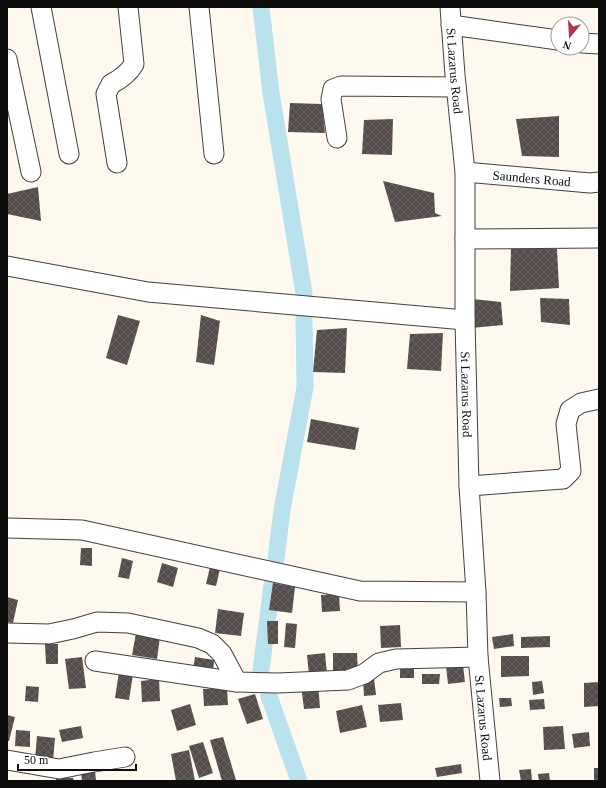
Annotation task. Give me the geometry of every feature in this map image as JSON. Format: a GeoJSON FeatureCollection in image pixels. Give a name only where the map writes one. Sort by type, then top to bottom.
{"type":"FeatureCollection","features":[{"type":"Feature","properties":{"kind":"street"},"geometry":{"type":"LineString","coordinates":[[41,7],[69,154]]}},
{"type":"Feature","properties":{"kind":"street"},"geometry":{"type":"LineString","coordinates":[[117,163],[106,94],[110,84],[121,79],[129,72],[134,64],[128,7]]}},
{"type":"Feature","properties":{"kind":"street"},"geometry":{"type":"LineString","coordinates":[[200,7],[214,154]]}},
{"type":"Feature","properties":{"kind":"street"},"geometry":{"type":"LineString","coordinates":[[451,16],[550,38]]}},
{"type":"Feature","properties":{"kind":"street","name":"St Lazarus Road"},"geometry":{"type":"LineString","coordinates":[[451,16],[456,87],[465,172],[465,320],[469,486],[476,592],[478,657],[490,781]]}},
{"type":"Feature","properties":{"kind":"street"},"geometry":{"type":"LineString","coordinates":[[7,59],[31,172]]}},
{"type":"Feature","properties":{"kind":"street"},"geometry":{"type":"LineString","coordinates":[[338,138],[331,99],[332,89],[342,86],[456,87]]}},
{"type":"Feature","properties":{"kind":"street","name":"Saunders Road"},"geometry":{"type":"LineString","coordinates":[[465,172],[590,183],[599,182]]}},
{"type":"Feature","properties":{"kind":"street"},"geometry":{"type":"LineString","coordinates":[[465,239],[599,238]]}},
{"type":"Feature","properties":{"kind":"street"},"geometry":{"type":"LineString","coordinates":[[7,266],[148,292],[465,320]]}},
{"type":"Feature","properties":{"kind":"street"},"geometry":{"type":"LineString","coordinates":[[469,486],[563,479],[571,471],[566,424],[570,410],[581,403],[599,399]]}},
{"type":"Feature","properties":{"kind":"street"},"geometry":{"type":"LineString","coordinates":[[7,528],[82,530],[360,590],[476,592]]}},
{"type":"Feature","properties":{"kind":"street"},"geometry":{"type":"LineString","coordinates":[[7,633],[49,634],[97,622],[128,623],[198,638],[212,644],[222,654],[237,682]]}},
{"type":"Feature","properties":{"kind":"street"},"geometry":{"type":"LineString","coordinates":[[94,661],[237,682],[278,683],[348,680],[364,674],[379,663],[396,659],[478,657]]}},
{"type":"Feature","properties":{"kind":"street"},"geometry":{"type":"LineString","coordinates":[[7,760],[59,769],[125,758]]}},
{"type":"Feature","properties":{"kind":"building"},"geometry":{"type":"Polygon","coordinates":[[[290,103],[322,104],[325,133],[288,132],[290,103]]]}},
{"type":"Feature","properties":{"kind":"building"},"geometry":{"type":"Polygon","coordinates":[[[559,116],[559,157],[522,156],[516,119],[559,116]]]}},
{"type":"Feature","properties":{"kind":"building"},"geometry":{"type":"Polygon","coordinates":[[[393,119],[392,155],[362,154],[364,120],[393,119]]]}},
{"type":"Feature","properties":{"kind":"building"},"geometry":{"type":"Polygon","coordinates":[[[383,181],[434,193],[435,213],[442,216],[395,222],[383,181]]]}},
{"type":"Feature","properties":{"kind":"building"},"geometry":{"type":"Polygon","coordinates":[[[38,187],[41,221],[7,214],[7,194],[38,187]]]}},
{"type":"Feature","properties":{"kind":"building"},"geometry":{"type":"Polygon","coordinates":[[[511,246],[557,249],[559,288],[510,291],[511,246]]]}},
{"type":"Feature","properties":{"kind":"building"},"geometry":{"type":"Polygon","coordinates":[[[540,298],[569,299],[570,325],[541,322],[540,298]]]}},
{"type":"Feature","properties":{"kind":"building"},"geometry":{"type":"Polygon","coordinates":[[[473,299],[501,302],[503,325],[471,328],[473,299]]]}},
{"type":"Feature","properties":{"kind":"building"},"geometry":{"type":"Polygon","coordinates":[[[118,315],[140,321],[127,365],[106,358],[118,315]]]}},
{"type":"Feature","properties":{"kind":"building"},"geometry":{"type":"Polygon","coordinates":[[[201,315],[220,321],[214,365],[196,362],[201,315]]]}},
{"type":"Feature","properties":{"kind":"building"},"geometry":{"type":"Polygon","coordinates":[[[347,328],[345,373],[313,372],[317,330],[347,328]]]}},
{"type":"Feature","properties":{"kind":"building"},"geometry":{"type":"Polygon","coordinates":[[[443,333],[441,371],[407,369],[410,334],[443,333]]]}},
{"type":"Feature","properties":{"kind":"building"},"geometry":{"type":"Polygon","coordinates":[[[311,419],[359,428],[355,450],[307,442],[311,419]]]}},
{"type":"Feature","properties":{"kind":"building"},"geometry":{"type":"Polygon","coordinates":[[[81,548],[92,548],[92,566],[80,565],[81,548]]]}},
{"type":"Feature","properties":{"kind":"building"},"geometry":{"type":"Polygon","coordinates":[[[122,558],[133,561],[129,579],[118,577],[122,558]]]}},
{"type":"Feature","properties":{"kind":"building"},"geometry":{"type":"Polygon","coordinates":[[[162,563],[178,568],[173,587],[157,582],[162,563]]]}},
{"type":"Feature","properties":{"kind":"building"},"geometry":{"type":"Polygon","coordinates":[[[210,567],[220,569],[216,586],[206,584],[210,567]]]}},
{"type":"Feature","properties":{"kind":"building"},"geometry":{"type":"Polygon","coordinates":[[[273,583],[295,587],[292,613],[269,610],[273,583]]]}},
{"type":"Feature","properties":{"kind":"building"},"geometry":{"type":"Polygon","coordinates":[[[339,594],[340,611],[322,612],[321,595],[339,594]]]}},
{"type":"Feature","properties":{"kind":"building"},"geometry":{"type":"Polygon","coordinates":[[[7,597],[18,600],[13,623],[7,622],[7,597]]]}},
{"type":"Feature","properties":{"kind":"building"},"geometry":{"type":"Polygon","coordinates":[[[218,609],[244,613],[241,636],[215,633],[218,609]]]}},
{"type":"Feature","properties":{"kind":"building"},"geometry":{"type":"Polygon","coordinates":[[[267,621],[278,621],[278,644],[268,644],[267,621]]]}},
{"type":"Feature","properties":{"kind":"building"},"geometry":{"type":"Polygon","coordinates":[[[286,623],[297,624],[295,648],[284,647],[286,623]]]}},
{"type":"Feature","properties":{"kind":"building"},"geometry":{"type":"Polygon","coordinates":[[[400,625],[401,647],[381,648],[380,626],[400,625]]]}},
{"type":"Feature","properties":{"kind":"building"},"geometry":{"type":"Polygon","coordinates":[[[136,633],[160,637],[157,659],[132,655],[136,633]]]}},
{"type":"Feature","properties":{"kind":"building"},"geometry":{"type":"Polygon","coordinates":[[[513,634],[514,646],[494,649],[492,637],[513,634]]]}},
{"type":"Feature","properties":{"kind":"building"},"geometry":{"type":"Polygon","coordinates":[[[550,636],[550,647],[521,648],[521,637],[550,636]]]}},
{"type":"Feature","properties":{"kind":"building"},"geometry":{"type":"Polygon","coordinates":[[[45,644],[58,644],[58,664],[46,664],[45,644]]]}},
{"type":"Feature","properties":{"kind":"building"},"geometry":{"type":"Polygon","coordinates":[[[325,653],[327,674],[309,675],[307,655],[325,653]]]}},
{"type":"Feature","properties":{"kind":"building"},"geometry":{"type":"Polygon","coordinates":[[[333,653],[357,653],[358,673],[333,674],[333,653]]]}},
{"type":"Feature","properties":{"kind":"building"},"geometry":{"type":"Polygon","coordinates":[[[501,656],[529,656],[529,676],[501,677],[501,656]]]}},
{"type":"Feature","properties":{"kind":"building"},"geometry":{"type":"Polygon","coordinates":[[[82,657],[86,688],[69,689],[65,659],[82,657]]]}},
{"type":"Feature","properties":{"kind":"building"},"geometry":{"type":"Polygon","coordinates":[[[195,657],[214,660],[213,673],[193,670],[195,657]]]}},
{"type":"Feature","properties":{"kind":"building"},"geometry":{"type":"Polygon","coordinates":[[[463,665],[465,682],[448,684],[446,666],[463,665]]]}},
{"type":"Feature","properties":{"kind":"building"},"geometry":{"type":"Polygon","coordinates":[[[400,669],[414,669],[414,678],[400,678],[400,669]]]}},
{"type":"Feature","properties":{"kind":"building"},"geometry":{"type":"Polygon","coordinates":[[[119,672],[133,674],[129,700],[115,698],[119,672]]]}},
{"type":"Feature","properties":{"kind":"building"},"geometry":{"type":"Polygon","coordinates":[[[422,674],[440,674],[439,684],[422,684],[422,674]]]}},
{"type":"Feature","properties":{"kind":"building"},"geometry":{"type":"Polygon","coordinates":[[[374,678],[376,695],[364,696],[363,679],[374,678]]]}},
{"type":"Feature","properties":{"kind":"building"},"geometry":{"type":"Polygon","coordinates":[[[159,679],[160,701],[142,702],[141,681],[159,679]]]}},
{"type":"Feature","properties":{"kind":"building"},"geometry":{"type":"Polygon","coordinates":[[[542,681],[544,693],[533,695],[532,682],[542,681]]]}},
{"type":"Feature","properties":{"kind":"building"},"geometry":{"type":"Polygon","coordinates":[[[599,682],[599,706],[584,707],[584,683],[599,682]]]}},
{"type":"Feature","properties":{"kind":"building"},"geometry":{"type":"Polygon","coordinates":[[[318,683],[320,708],[304,709],[301,685],[318,683]]]}},
{"type":"Feature","properties":{"kind":"building"},"geometry":{"type":"Polygon","coordinates":[[[26,686],[39,687],[38,702],[25,701],[26,686]]]}},
{"type":"Feature","properties":{"kind":"building"},"geometry":{"type":"Polygon","coordinates":[[[227,688],[228,705],[204,706],[203,689],[227,688]]]}},
{"type":"Feature","properties":{"kind":"building"},"geometry":{"type":"Polygon","coordinates":[[[255,694],[263,719],[247,724],[238,699],[255,694]]]}},
{"type":"Feature","properties":{"kind":"building"},"geometry":{"type":"Polygon","coordinates":[[[499,698],[511,698],[512,706],[500,707],[499,698]]]}},
{"type":"Feature","properties":{"kind":"building"},"geometry":{"type":"Polygon","coordinates":[[[544,699],[545,709],[530,710],[529,700],[544,699]]]}},
{"type":"Feature","properties":{"kind":"building"},"geometry":{"type":"Polygon","coordinates":[[[401,703],[403,720],[380,722],[378,705],[401,703]]]}},
{"type":"Feature","properties":{"kind":"building"},"geometry":{"type":"Polygon","coordinates":[[[190,704],[196,725],[177,731],[171,710],[190,704]]]}},
{"type":"Feature","properties":{"kind":"building"},"geometry":{"type":"Polygon","coordinates":[[[362,705],[367,727],[340,733],[336,711],[362,705]]]}},
{"type":"Feature","properties":{"kind":"building"},"geometry":{"type":"Polygon","coordinates":[[[7,715],[15,717],[9,741],[7,741],[7,715]]]}},
{"type":"Feature","properties":{"kind":"building"},"geometry":{"type":"Polygon","coordinates":[[[81,726],[83,738],[62,742],[59,730],[81,726]]]}},
{"type":"Feature","properties":{"kind":"building"},"geometry":{"type":"Polygon","coordinates":[[[563,726],[565,749],[544,750],[543,727],[563,726]]]}},
{"type":"Feature","properties":{"kind":"building"},"geometry":{"type":"Polygon","coordinates":[[[16,730],[30,731],[30,747],[15,746],[16,730]]]}},
{"type":"Feature","properties":{"kind":"building"},"geometry":{"type":"Polygon","coordinates":[[[589,732],[590,746],[574,748],[572,734],[589,732]]]}},
{"type":"Feature","properties":{"kind":"building"},"geometry":{"type":"Polygon","coordinates":[[[37,736],[55,738],[53,761],[35,759],[37,736]]]}},
{"type":"Feature","properties":{"kind":"building"},"geometry":{"type":"Polygon","coordinates":[[[223,737],[236,780],[234,781],[222,781],[210,740],[223,737]]]}},
{"type":"Feature","properties":{"kind":"building"},"geometry":{"type":"Polygon","coordinates":[[[203,742],[213,773],[199,778],[189,746],[203,742]]]}},
{"type":"Feature","properties":{"kind":"building"},"geometry":{"type":"Polygon","coordinates":[[[189,750],[195,781],[176,781],[171,754],[189,750]]]}},
{"type":"Feature","properties":{"kind":"building"},"geometry":{"type":"Polygon","coordinates":[[[461,764],[462,773],[437,777],[435,768],[461,764]]]}},
{"type":"Feature","properties":{"kind":"building"},"geometry":{"type":"Polygon","coordinates":[[[594,768],[599,768],[599,781],[594,781],[594,768]]]}},
{"type":"Feature","properties":{"kind":"building"},"geometry":{"type":"Polygon","coordinates":[[[531,769],[532,781],[521,781],[519,770],[531,769]]]}},
{"type":"Feature","properties":{"kind":"building"},"geometry":{"type":"Polygon","coordinates":[[[95,770],[96,781],[82,781],[81,772],[95,770]]]}},
{"type":"Feature","properties":{"kind":"building"},"geometry":{"type":"Polygon","coordinates":[[[549,773],[550,781],[539,781],[538,774],[549,773]]]}},
{"type":"Feature","properties":{"kind":"building"},"geometry":{"type":"Polygon","coordinates":[[[56,778],[73,778],[74,781],[56,781],[56,778]]]}},
{"type":"Feature","properties":{"kind":"waterway"},"geometry":{"type":"LineString","coordinates":[[261,7],[271,93],[304,293]]}},
{"type":"Feature","properties":{"kind":"waterway"},"geometry":{"type":"LineString","coordinates":[[276,559],[282,510],[305,387],[304,319]]}},
{"type":"Feature","properties":{"kind":"waterway"},"geometry":{"type":"LineString","coordinates":[[261,670],[272,585]]}},
{"type":"Feature","properties":{"kind":"waterway"},"geometry":{"type":"LineString","coordinates":[[269,696],[299,781]]}}]}
